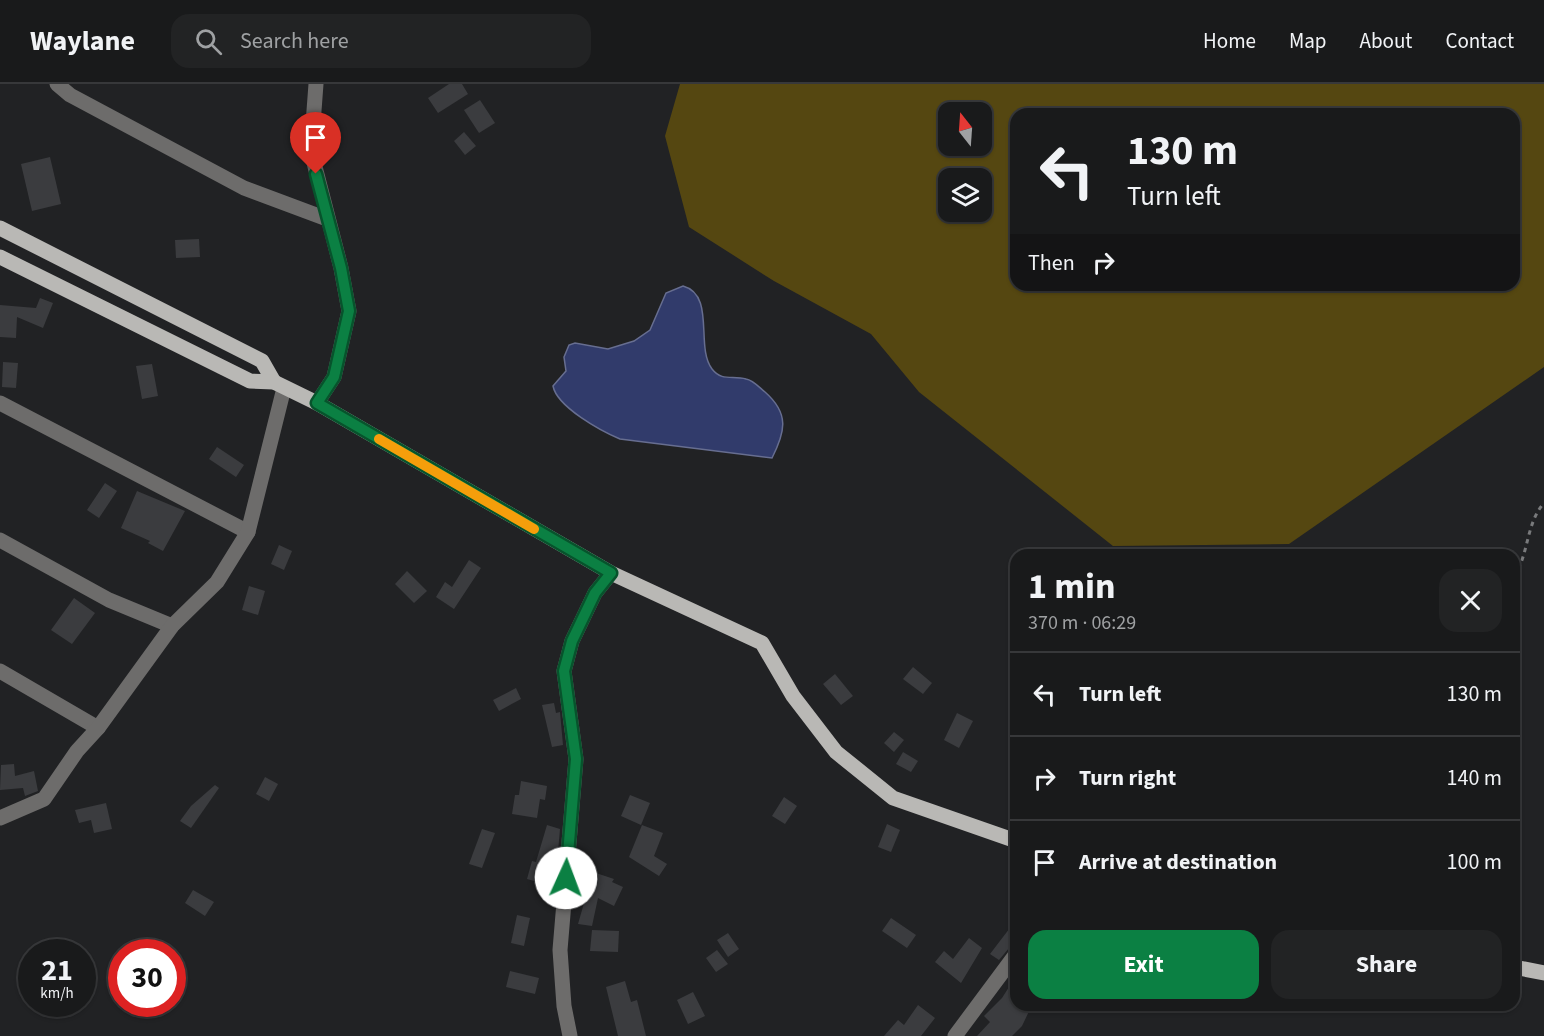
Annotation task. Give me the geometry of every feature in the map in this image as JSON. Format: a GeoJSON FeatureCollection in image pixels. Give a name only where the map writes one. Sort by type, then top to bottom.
{"type":"FeatureCollection","features":[{"type":"Feature","properties":{"kind":"main road"},"geometry":{"type":"LineString","coordinates":[[0,228],[262,361],[279,385]]}},
{"type":"Feature","properties":{"kind":"main road"},"geometry":{"type":"LineString","coordinates":[[0,257],[250,381],[279,385],[317,403],[611,573],[762,643],[793,696],[836,752],[893,798],[1010,839]]}},
{"type":"Feature","properties":{"kind":"main road"},"geometry":{"type":"LineString","coordinates":[[1520,968],[1544,973]]}},
{"type":"Feature","properties":{"kind":"street"},"geometry":{"type":"LineString","coordinates":[[57,84],[70,95],[244,188],[327,219]]}},
{"type":"Feature","properties":{"kind":"street"},"geometry":{"type":"LineString","coordinates":[[316,84],[311,151],[341,268],[349,311],[334,377],[317,403]]}},
{"type":"Feature","properties":{"kind":"street"},"geometry":{"type":"LineString","coordinates":[[0,818],[44,799],[76,751],[98,728],[172,626],[217,582],[248,532],[279,385]]}},
{"type":"Feature","properties":{"kind":"street"},"geometry":{"type":"LineString","coordinates":[[0,403],[248,532]]}},
{"type":"Feature","properties":{"kind":"street"},"geometry":{"type":"LineString","coordinates":[[0,540],[109,600],[172,626]]}},
{"type":"Feature","properties":{"kind":"street"},"geometry":{"type":"LineString","coordinates":[[570,1036],[564,1006],[560,950],[576,759],[564,671],[572,641],[590,603],[611,573]]}},
{"type":"Feature","properties":{"kind":"street"},"geometry":{"type":"LineString","coordinates":[[0,671],[98,728]]}},
{"type":"Feature","properties":{"kind":"street"},"geometry":{"type":"LineString","coordinates":[[955,1036],[1010,962]]}},
{"type":"Feature","properties":{"kind":"path"},"geometry":{"type":"LineString","coordinates":[[1520,566],[1526,554],[1532,526],[1544,503]]}},
{"type":"Feature","properties":{"kind":"shaded area"},"geometry":{"type":"Polygon","coordinates":[[[680,84],[1544,84],[1544,367],[1289,544],[1113,546],[919,392],[871,334],[774,281],[689,227],[665,136],[680,84]]]}},
{"type":"Feature","properties":{"kind":"water"},"geometry":{"type":"Polygon","coordinates":[[[683,286],[693,291],[699,300],[707,359],[712,369],[724,377],[751,381],[773,400],[778,408],[783,424],[780,440],[772,458],[620,439],[571,410],[556,394],[553,386],[566,371],[564,357],[569,345],[575,343],[608,349],[634,341],[650,330],[666,293],[683,286]]]}},
{"type":"Feature","properties":{"kind":"building"},"geometry":{"type":"Polygon","coordinates":[[[449,84],[462,84],[468,94],[438,113],[428,98],[449,84]]]}},
{"type":"Feature","properties":{"kind":"building"},"geometry":{"type":"Polygon","coordinates":[[[480,100],[495,123],[479,133],[464,110],[480,100]]]}},
{"type":"Feature","properties":{"kind":"building"},"geometry":{"type":"Polygon","coordinates":[[[464,132],[476,146],[465,155],[454,141],[464,132]]]}},
{"type":"Feature","properties":{"kind":"building"},"geometry":{"type":"Polygon","coordinates":[[[50,157],[61,204],[32,211],[21,164],[50,157]]]}},
{"type":"Feature","properties":{"kind":"building"},"geometry":{"type":"Polygon","coordinates":[[[199,239],[200,257],[176,258],[175,240],[199,239]]]}},
{"type":"Feature","properties":{"kind":"building"},"geometry":{"type":"Polygon","coordinates":[[[40,298],[53,303],[43,328],[17,317],[16,338],[0,337],[0,305],[36,308],[40,298]]]}},
{"type":"Feature","properties":{"kind":"building"},"geometry":{"type":"Polygon","coordinates":[[[3,362],[18,363],[16,388],[2,387],[3,362]]]}},
{"type":"Feature","properties":{"kind":"building"},"geometry":{"type":"Polygon","coordinates":[[[152,364],[158,396],[142,399],[136,366],[152,364]]]}},
{"type":"Feature","properties":{"kind":"building"},"geometry":{"type":"Polygon","coordinates":[[[217,447],[244,465],[236,477],[209,459],[217,447]]]}},
{"type":"Feature","properties":{"kind":"building"},"geometry":{"type":"Polygon","coordinates":[[[105,483],[117,491],[99,518],[87,510],[105,483]]]}},
{"type":"Feature","properties":{"kind":"building"},"geometry":{"type":"Polygon","coordinates":[[[137,491],[185,511],[163,551],[148,543],[150,541],[121,528],[137,491]]]}},
{"type":"Feature","properties":{"kind":"building"},"geometry":{"type":"Polygon","coordinates":[[[279,545],[292,551],[284,570],[271,564],[279,545]]]}},
{"type":"Feature","properties":{"kind":"building"},"geometry":{"type":"Polygon","coordinates":[[[469,560],[481,568],[454,609],[436,597],[445,582],[452,587],[469,560]]]}},
{"type":"Feature","properties":{"kind":"building"},"geometry":{"type":"Polygon","coordinates":[[[407,571],[427,591],[414,603],[395,584],[407,571]]]}},
{"type":"Feature","properties":{"kind":"building"},"geometry":{"type":"Polygon","coordinates":[[[249,586],[265,591],[258,615],[242,610],[249,586]]]}},
{"type":"Feature","properties":{"kind":"building"},"geometry":{"type":"Polygon","coordinates":[[[74,598],[95,613],[72,644],[51,630],[74,598]]]}},
{"type":"Feature","properties":{"kind":"building"},"geometry":{"type":"Polygon","coordinates":[[[913,667],[932,683],[923,694],[903,679],[913,667]]]}},
{"type":"Feature","properties":{"kind":"building"},"geometry":{"type":"Polygon","coordinates":[[[835,674],[853,696],[841,705],[823,684],[835,674]]]}},
{"type":"Feature","properties":{"kind":"building"},"geometry":{"type":"Polygon","coordinates":[[[516,688],[521,699],[499,711],[493,700],[516,688]]]}},
{"type":"Feature","properties":{"kind":"building"},"geometry":{"type":"Polygon","coordinates":[[[554,703],[556,713],[560,712],[563,745],[552,747],[542,705],[554,703]]]}},
{"type":"Feature","properties":{"kind":"building"},"geometry":{"type":"Polygon","coordinates":[[[957,713],[973,721],[959,748],[944,740],[957,713]]]}},
{"type":"Feature","properties":{"kind":"building"},"geometry":{"type":"Polygon","coordinates":[[[894,732],[904,740],[894,752],[884,743],[894,732]]]}},
{"type":"Feature","properties":{"kind":"building"},"geometry":{"type":"Polygon","coordinates":[[[903,752],[918,761],[911,772],[896,764],[903,752]]]}},
{"type":"Feature","properties":{"kind":"building"},"geometry":{"type":"Polygon","coordinates":[[[14,764],[15,776],[34,771],[38,791],[25,796],[23,788],[0,790],[1,765],[14,764]]]}},
{"type":"Feature","properties":{"kind":"building"},"geometry":{"type":"Polygon","coordinates":[[[265,777],[278,784],[269,801],[256,794],[265,777]]]}},
{"type":"Feature","properties":{"kind":"building"},"geometry":{"type":"Polygon","coordinates":[[[521,781],[547,786],[545,800],[540,799],[537,818],[512,814],[515,795],[519,795],[521,781]]]}},
{"type":"Feature","properties":{"kind":"building"},"geometry":{"type":"Polygon","coordinates":[[[215,785],[219,788],[191,828],[180,821],[191,806],[215,785]]]}},
{"type":"Feature","properties":{"kind":"building"},"geometry":{"type":"Polygon","coordinates":[[[630,795],[650,803],[641,825],[621,816],[630,795]]]}},
{"type":"Feature","properties":{"kind":"building"},"geometry":{"type":"Polygon","coordinates":[[[784,797],[797,806],[785,824],[772,816],[784,797]]]}},
{"type":"Feature","properties":{"kind":"building"},"geometry":{"type":"Polygon","coordinates":[[[106,803],[112,829],[94,833],[91,820],[79,823],[75,810],[106,803]]]}},
{"type":"Feature","properties":{"kind":"building"},"geometry":{"type":"Polygon","coordinates":[[[887,824],[900,830],[891,852],[878,847],[887,824]]]}},
{"type":"Feature","properties":{"kind":"building"},"geometry":{"type":"Polygon","coordinates":[[[547,825],[560,829],[555,887],[527,879],[532,861],[536,862],[547,825]]]}},
{"type":"Feature","properties":{"kind":"building"},"geometry":{"type":"Polygon","coordinates":[[[642,825],[663,833],[654,856],[667,864],[659,876],[629,857],[642,825]]]}},
{"type":"Feature","properties":{"kind":"building"},"geometry":{"type":"Polygon","coordinates":[[[482,829],[495,833],[482,868],[469,864],[482,829]]]}},
{"type":"Feature","properties":{"kind":"building"},"geometry":{"type":"Polygon","coordinates":[[[593,872],[614,879],[612,882],[623,887],[614,906],[598,898],[592,926],[578,924],[593,872]]]}},
{"type":"Feature","properties":{"kind":"building"},"geometry":{"type":"Polygon","coordinates":[[[193,890],[214,902],[205,916],[185,903],[193,890]]]}},
{"type":"Feature","properties":{"kind":"building"},"geometry":{"type":"Polygon","coordinates":[[[517,915],[530,918],[524,946],[511,943],[517,915]]]}},
{"type":"Feature","properties":{"kind":"building"},"geometry":{"type":"Polygon","coordinates":[[[891,918],[916,935],[907,948],[882,931],[891,918]]]}},
{"type":"Feature","properties":{"kind":"building"},"geometry":{"type":"Polygon","coordinates":[[[1010,928],[1010,947],[999,960],[990,954],[1010,928]]]}},
{"type":"Feature","properties":{"kind":"building"},"geometry":{"type":"Polygon","coordinates":[[[592,930],[619,931],[618,952],[590,951],[592,930]]]}},
{"type":"Feature","properties":{"kind":"building"},"geometry":{"type":"Polygon","coordinates":[[[728,933],[739,949],[728,957],[717,940],[728,933]]]}},
{"type":"Feature","properties":{"kind":"building"},"geometry":{"type":"Polygon","coordinates":[[[969,938],[982,948],[961,983],[935,962],[944,951],[953,959],[969,938]]]}},
{"type":"Feature","properties":{"kind":"building"},"geometry":{"type":"Polygon","coordinates":[[[717,950],[728,964],[716,972],[706,958],[717,950]]]}},
{"type":"Feature","properties":{"kind":"building"},"geometry":{"type":"Polygon","coordinates":[[[510,971],[539,978],[535,994],[506,987],[510,971]]]}},
{"type":"Feature","properties":{"kind":"building"},"geometry":{"type":"Polygon","coordinates":[[[625,981],[631,1002],[637,1000],[646,1036],[618,1036],[606,987],[625,981]]]}},
{"type":"Feature","properties":{"kind":"building"},"geometry":{"type":"Polygon","coordinates":[[[1010,985],[1010,1011],[1029,1011],[1022,1026],[1012,1036],[977,1036],[990,1022],[984,1016],[1002,998],[1010,985]]]}},
{"type":"Feature","properties":{"kind":"building"},"geometry":{"type":"Polygon","coordinates":[[[693,992],[705,1016],[688,1024],[677,1000],[693,992]]]}},
{"type":"Feature","properties":{"kind":"building"},"geometry":{"type":"Polygon","coordinates":[[[918,1005],[935,1018],[921,1036],[884,1036],[898,1020],[904,1025],[918,1005]]]}},
{"type":"Feature","properties":{"kind":"slow traffic"},"geometry":{"type":"LineString","coordinates":[[379,439],[534,529]]}},
{"type":"Feature","properties":{"kind":"route"},"geometry":{"type":"LineString","coordinates":[[316,174],[341,268],[349,311],[334,377],[317,403],[611,573],[595,593],[572,641],[564,671],[576,759],[566,878]]}}]}
